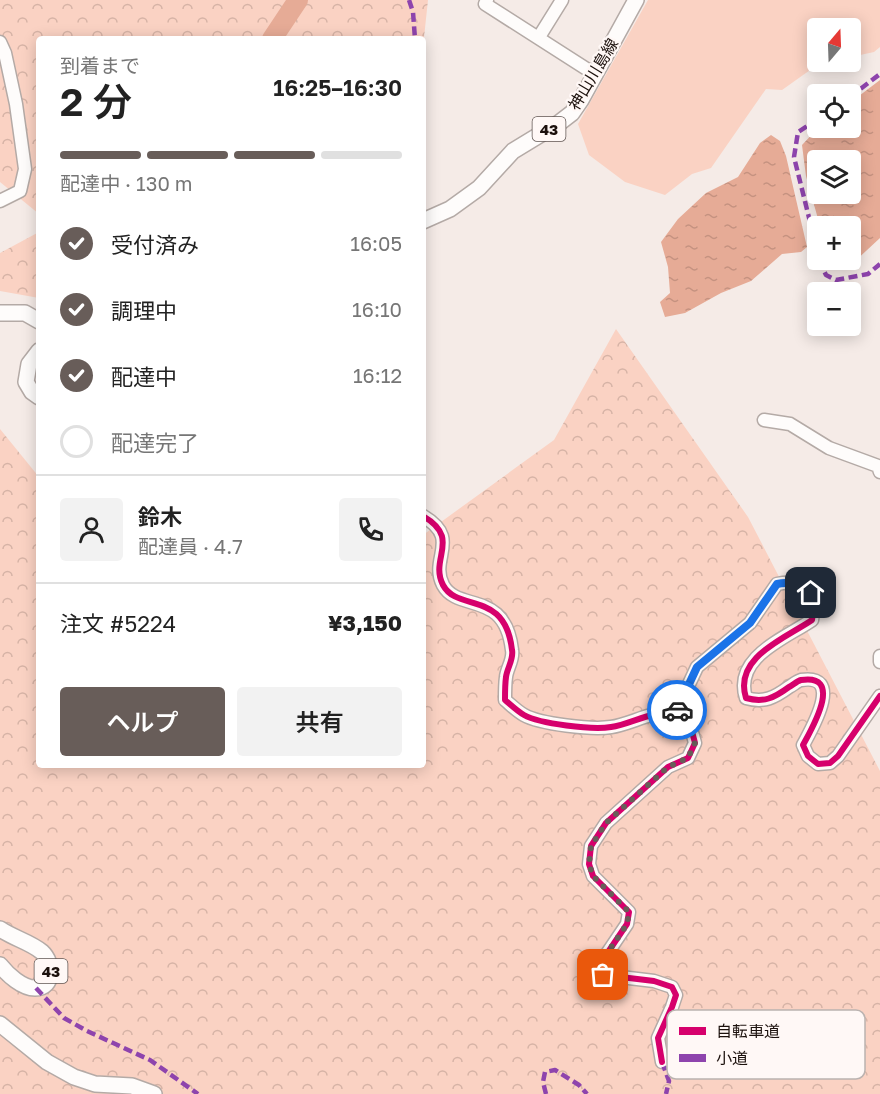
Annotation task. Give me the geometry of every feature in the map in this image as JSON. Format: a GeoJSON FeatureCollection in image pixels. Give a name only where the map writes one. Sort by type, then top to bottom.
{"type":"FeatureCollection","features":[{"type":"Feature","properties":{"kind":"main road","name":"神山川島線"},"geometry":{"type":"LineString","coordinates":[[426,220],[450,209],[479,188],[513,151],[572,113],[596,75],[636,0]]}},
{"type":"Feature","properties":{"kind":"main road"},"geometry":{"type":"LineString","coordinates":[[0,313],[25,313],[36,319]]}},
{"type":"Feature","properties":{"kind":"main road"},"geometry":{"type":"LineString","coordinates":[[36,355],[29,364],[26,382],[36,394]]}},
{"type":"Feature","properties":{"kind":"main road","name":"43"},"geometry":{"type":"LineString","coordinates":[[0,929],[42,952],[50,962],[51,974],[45,985],[36,988],[14,980],[0,965]]}},
{"type":"Feature","properties":{"kind":"main road"},"geometry":{"type":"LineString","coordinates":[[0,1024],[46,1062],[74,1077],[95,1084],[132,1086],[154,1094]]}},
{"type":"Feature","properties":{"kind":"street"},"geometry":{"type":"LineString","coordinates":[[539,38],[562,0]]}},
{"type":"Feature","properties":{"kind":"street"},"geometry":{"type":"LineString","coordinates":[[484,1],[596,75]]}},
{"type":"Feature","properties":{"kind":"street"},"geometry":{"type":"LineString","coordinates":[[0,42],[5,53],[16,104],[26,169],[20,191],[0,201]]}},
{"type":"Feature","properties":{"kind":"street"},"geometry":{"type":"LineString","coordinates":[[764,420],[790,424],[828,448],[878,466],[880,472]]}},
{"type":"Feature","properties":{"kind":"street"},"geometry":{"type":"LineString","coordinates":[[426,518],[435,523],[444,540],[440,564],[442,583],[450,594],[481,604],[499,615],[509,633],[513,654],[506,676],[505,700],[518,711],[525,716],[572,727],[611,727],[658,714],[675,714],[686,719],[691,728],[695,743],[688,758],[668,767],[606,823],[591,846],[589,864],[593,876],[629,912],[627,924],[600,964],[603,975],[654,981],[672,987],[675,995],[671,1010]]}},
{"type":"Feature","properties":{"kind":"street"},"geometry":{"type":"LineString","coordinates":[[675,714],[697,667],[750,623],[777,584],[788,582],[800,585],[811,593],[815,606],[812,620],[765,649],[754,660],[742,688],[746,698],[756,701],[771,700],[800,680],[814,681],[821,687],[825,699],[803,745],[808,756],[818,764],[830,763],[838,756],[880,696]]}},
{"type":"Feature","properties":{"kind":"street"},"geometry":{"type":"LineString","coordinates":[[880,656],[880,662]]}},
{"type":"Feature","properties":{"kind":"street"},"geometry":{"type":"LineString","coordinates":[[662,1062],[658,1038],[667,1019]]}},
{"type":"Feature","properties":{"kind":"green space"},"geometry":{"type":"Polygon","coordinates":[[[0,0],[428,0],[424,36],[36,36],[36,212],[0,182],[0,0]]]}},
{"type":"Feature","properties":{"kind":"green space"},"geometry":{"type":"Polygon","coordinates":[[[648,0],[880,0],[880,47],[874,52],[861,55],[861,18],[807,18],[807,72],[782,90],[766,89],[711,168],[692,174],[665,195],[625,182],[589,155],[578,124],[648,0]]]}},
{"type":"Feature","properties":{"kind":"green space"},"geometry":{"type":"Polygon","coordinates":[[[36,234],[36,297],[0,291],[0,253],[36,234]]]}},
{"type":"Feature","properties":{"kind":"green space"},"geometry":{"type":"Polygon","coordinates":[[[616,329],[748,517],[880,771],[880,1094],[0,1094],[0,429],[36,473],[36,768],[426,768],[426,533],[554,440],[616,329]]]}},
{"type":"Feature","properties":{"kind":"water"},"geometry":{"type":"Polygon","coordinates":[[[880,80],[880,238],[861,256],[861,216],[817,216],[814,204],[861,204],[861,150],[807,150],[807,180],[802,145],[809,138],[861,138],[861,94],[880,80]]]}},
{"type":"Feature","properties":{"kind":"water"},"geometry":{"type":"Polygon","coordinates":[[[771,135],[780,141],[786,156],[807,247],[801,252],[782,254],[751,281],[721,293],[685,313],[665,317],[660,302],[670,293],[668,267],[661,242],[678,219],[706,193],[738,177],[760,143],[771,135]]]}},
{"type":"Feature","properties":{"kind":"waterway"},"geometry":{"type":"LineString","coordinates":[[274,36],[298,0]]}},
{"type":"Feature","properties":{"kind":"marked path"},"geometry":{"type":"LineString","coordinates":[[409,0],[413,12],[415,36]]}},
{"type":"Feature","properties":{"kind":"marked path"},"geometry":{"type":"LineString","coordinates":[[861,89],[880,74]]}},
{"type":"Feature","properties":{"kind":"marked path"},"geometry":{"type":"LineString","coordinates":[[807,126],[798,132],[794,157],[809,216]]}},
{"type":"Feature","properties":{"kind":"marked path"},"geometry":{"type":"LineString","coordinates":[[824,270],[826,275],[836,280],[868,274],[880,264]]}},
{"type":"Feature","properties":{"kind":"marked path"},"geometry":{"type":"LineString","coordinates":[[36,988],[64,1018],[150,1060],[198,1094]]}},
{"type":"Feature","properties":{"kind":"marked path"},"geometry":{"type":"LineString","coordinates":[[662,1062],[667,1076]]}},
{"type":"Feature","properties":{"kind":"marked path"},"geometry":{"type":"LineString","coordinates":[[546,1094],[543,1082],[545,1072],[555,1070],[579,1085],[587,1094]]}},
{"type":"Feature","properties":{"kind":"marked path"},"geometry":{"type":"LineString","coordinates":[[666,1094],[668,1079]]}},
{"type":"Feature","properties":{"kind":"cycle path"},"geometry":{"type":"LineString","coordinates":[[426,518],[441,533],[443,541],[439,566],[443,585],[459,598],[491,610],[500,618],[508,631],[512,653],[506,677],[505,700],[516,710],[542,721],[592,728],[611,727],[651,715],[667,713],[684,718],[691,729],[695,743],[688,758],[668,767],[606,823],[591,846],[589,864],[593,876],[629,912],[627,924],[600,964],[604,975],[654,981],[672,987],[676,995],[671,1010]]}},
{"type":"Feature","properties":{"kind":"cycle path"},"geometry":{"type":"LineString","coordinates":[[675,714],[697,667],[750,623],[777,584],[787,583],[795,583],[807,590],[813,603],[812,620],[764,650],[754,660],[747,671],[744,684],[746,698],[758,700],[769,698],[801,680],[814,680],[821,685],[822,704],[803,745],[808,756],[818,764],[830,763],[838,756],[880,696]]}},
{"type":"Feature","properties":{"kind":"cycle path"},"geometry":{"type":"LineString","coordinates":[[662,1062],[658,1038],[667,1018]]}},
{"type":"Feature","properties":{"kind":"way so far"},"geometry":{"type":"LineString","coordinates":[[603,975],[600,964],[627,924],[629,912],[593,876],[589,864],[591,846],[606,823],[668,767],[688,758],[695,743],[691,728],[686,719],[675,714],[677,710]]}},
{"type":"Feature","properties":{"kind":"route"},"geometry":{"type":"LineString","coordinates":[[677,710],[697,667],[750,623],[777,584],[788,582],[800,585],[811,593]]}}]}
